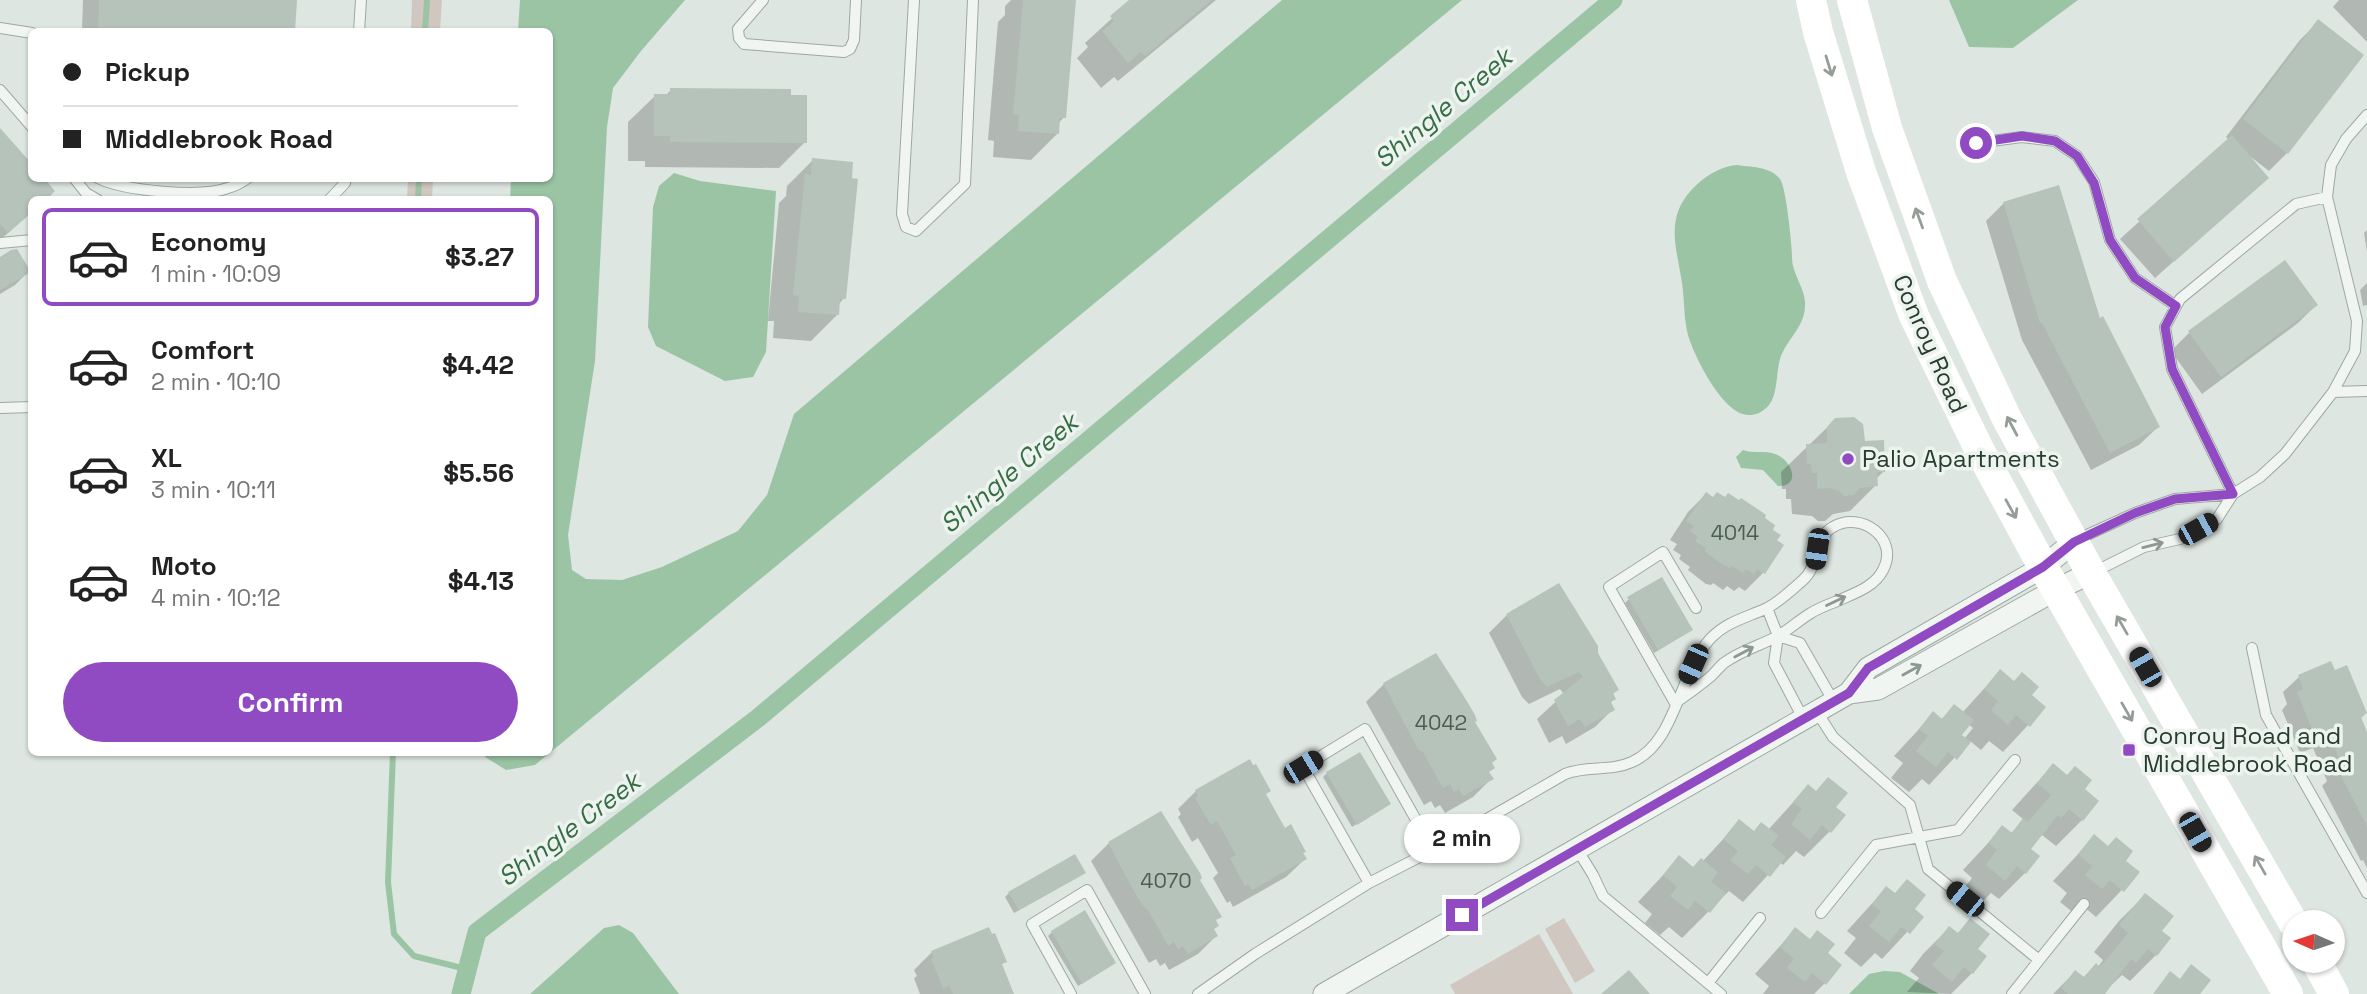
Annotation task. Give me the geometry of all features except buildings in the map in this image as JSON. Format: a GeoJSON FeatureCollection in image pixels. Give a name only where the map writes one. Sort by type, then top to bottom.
{"type":"FeatureCollection","features":[{"type":"Feature","properties":{"kind":"main road","name":"Conroy Road"},"geometry":{"type":"LineString","coordinates":[[1811,0],[1818,32],[1861,172],[1914,316],[1980,451],[2050,578],[2288,994]]}},
{"type":"Feature","properties":{"kind":"main road","name":"Conroy Road"},"geometry":{"type":"LineString","coordinates":[[1852,0],[1887,128],[1942,281],[2007,419],[2091,573],[2286,910]]}},
{"type":"Feature","properties":{"kind":"main road"},"geometry":{"type":"LineString","coordinates":[[2323,973],[2334,994]]}},
{"type":"Feature","properties":{"kind":"street"},"geometry":{"type":"LineString","coordinates":[[2050,578],[2074,542]]}},
{"type":"Feature","properties":{"kind":"street"},"geometry":{"type":"LineString","coordinates":[[1324,994],[1826,707],[1868,668],[2050,578],[2091,573]]}},
{"type":"Feature","properties":{"kind":"lane"},"geometry":{"type":"LineString","coordinates":[[359,28],[361,0]]}},
{"type":"Feature","properties":{"kind":"lane"},"geometry":{"type":"LineString","coordinates":[[763,0],[740,24],[738,34],[744,44],[844,52],[850,49],[854,40],[856,0]]}},
{"type":"Feature","properties":{"kind":"lane"},"geometry":{"type":"LineString","coordinates":[[914,0],[902,214],[906,227],[916,231],[965,184],[973,0]]}},
{"type":"Feature","properties":{"kind":"lane"},"geometry":{"type":"LineString","coordinates":[[0,29],[28,32]]}},
{"type":"Feature","properties":{"kind":"lane"},"geometry":{"type":"LineString","coordinates":[[0,90],[28,122]]}},
{"type":"Feature","properties":{"kind":"lane"},"geometry":{"type":"LineString","coordinates":[[2091,573],[2144,547],[2180,539],[2217,519],[2233,494],[2260,477],[2285,454],[2333,392],[2355,351],[2362,325],[2327,197],[2331,165],[2346,139],[2367,115]]}},
{"type":"Feature","properties":{"kind":"lane"},"geometry":{"type":"LineString","coordinates":[[1976,143],[2022,136],[2055,141],[2077,156],[2094,183],[2110,240],[2135,278],[2176,306]]}},
{"type":"Feature","properties":{"kind":"lane"},"geometry":{"type":"LineString","coordinates":[[77,182],[91,196]]}},
{"type":"Feature","properties":{"kind":"lane"},"geometry":{"type":"LineString","coordinates":[[111,182],[136,189],[195,193],[227,189],[240,182]]}},
{"type":"Feature","properties":{"kind":"lane"},"geometry":{"type":"LineString","coordinates":[[333,196],[345,182]]}},
{"type":"Feature","properties":{"kind":"lane"},"geometry":{"type":"LineString","coordinates":[[2233,494],[2172,369],[2165,327],[2180,299],[2296,204],[2327,197]]}},
{"type":"Feature","properties":{"kind":"lane"},"geometry":{"type":"LineString","coordinates":[[0,243],[28,240]]}},
{"type":"Feature","properties":{"kind":"lane"},"geometry":{"type":"LineString","coordinates":[[2333,392],[2367,391]]}},
{"type":"Feature","properties":{"kind":"lane"},"geometry":{"type":"LineString","coordinates":[[0,408],[28,407]]}},
{"type":"Feature","properties":{"kind":"lane"},"geometry":{"type":"LineString","coordinates":[[2074,542],[2135,513],[2175,499],[2233,494]]}},
{"type":"Feature","properties":{"kind":"lane"},"geometry":{"type":"LineString","coordinates":[[1198,994],[1255,954],[1369,883],[1433,850],[1565,774],[1577,769],[1616,767],[1635,761],[1660,737],[1693,664],[1709,640],[1723,627],[1743,616],[1767,608],[1810,572],[1823,535],[1830,528],[1853,521],[1869,525],[1882,537],[1886,562],[1884,570],[1873,583],[1812,612],[1778,636],[1724,663],[1675,704]]}},
{"type":"Feature","properties":{"kind":"lane"},"geometry":{"type":"LineString","coordinates":[[1675,704],[1609,587],[1663,552],[1696,608]]}},
{"type":"Feature","properties":{"kind":"lane"},"geometry":{"type":"LineString","coordinates":[[1767,608],[1778,636],[1773,663],[1826,707]]}},
{"type":"Feature","properties":{"kind":"lane"},"geometry":{"type":"LineString","coordinates":[[1778,636],[1800,643],[1826,707],[1833,737],[1910,805],[1928,869],[2039,960]]}},
{"type":"Feature","properties":{"kind":"lane"},"geometry":{"type":"LineString","coordinates":[[2252,648],[2266,715],[2367,893]]}},
{"type":"Feature","properties":{"kind":"lane"},"geometry":{"type":"LineString","coordinates":[[1369,883],[1303,767],[1365,729],[1433,850]]}},
{"type":"Feature","properties":{"kind":"lane"},"geometry":{"type":"LineString","coordinates":[[1821,913],[1876,845],[1958,830],[2015,760]]}},
{"type":"Feature","properties":{"kind":"lane"},"geometry":{"type":"LineString","coordinates":[[1577,849],[1593,874],[1602,896],[1721,994]]}},
{"type":"Feature","properties":{"kind":"lane"},"geometry":{"type":"LineString","coordinates":[[1071,994],[1032,924],[1087,891],[1146,994]]}},
{"type":"Feature","properties":{"kind":"lane"},"geometry":{"type":"LineString","coordinates":[[2012,994],[2084,904]]}},
{"type":"Feature","properties":{"kind":"lane"},"geometry":{"type":"LineString","coordinates":[[1708,983],[1759,918]]}},
{"type":"Feature","properties":{"kind":"shaded area"},"geometry":{"type":"Polygon","coordinates":[[[412,0],[442,0],[440,28],[411,28],[412,0]]]}},
{"type":"Feature","properties":{"kind":"shaded area"},"geometry":{"type":"Polygon","coordinates":[[[520,0],[685,0],[613,88],[607,127],[595,361],[568,535],[572,570],[586,579],[622,580],[662,567],[738,531],[767,495],[794,414],[1282,0],[1462,0],[553,750],[553,196],[510,196],[511,182],[553,182],[553,28],[518,28],[520,0]]]}},
{"type":"Feature","properties":{"kind":"shaded area"},"geometry":{"type":"Polygon","coordinates":[[[1949,0],[2078,0],[2013,48],[1969,47],[1949,0]]]}},
{"type":"Feature","properties":{"kind":"shaded area"},"geometry":{"type":"Polygon","coordinates":[[[1736,165],[1765,169],[1780,179],[1786,204],[1792,263],[1805,300],[1802,321],[1780,359],[1772,400],[1763,411],[1750,415],[1740,413],[1721,396],[1703,370],[1691,345],[1686,328],[1675,241],[1679,209],[1690,191],[1716,171],[1736,165]]]}},
{"type":"Feature","properties":{"kind":"shaded area"},"geometry":{"type":"Polygon","coordinates":[[[674,173],[700,181],[776,191],[766,352],[753,377],[725,381],[656,346],[648,327],[653,207],[659,186],[674,173]]]}},
{"type":"Feature","properties":{"kind":"shaded area"},"geometry":{"type":"Polygon","coordinates":[[[408,182],[433,182],[432,196],[407,196],[408,182]]]}},
{"type":"Feature","properties":{"kind":"shaded area"},"geometry":{"type":"Polygon","coordinates":[[[1743,450],[1771,453],[1781,457],[1792,472],[1790,482],[1778,486],[1763,470],[1741,468],[1736,457],[1743,450]]]}},
{"type":"Feature","properties":{"kind":"shaded area"},"geometry":{"type":"Polygon","coordinates":[[[546,756],[535,765],[506,770],[485,757],[546,756]]]}},
{"type":"Feature","properties":{"kind":"shaded area"},"geometry":{"type":"Polygon","coordinates":[[[1564,918],[1595,971],[1575,983],[1545,929],[1564,918]]]}},
{"type":"Feature","properties":{"kind":"shaded area"},"geometry":{"type":"Polygon","coordinates":[[[619,925],[633,933],[679,994],[530,994],[604,928],[619,925]]]}},
{"type":"Feature","properties":{"kind":"shaded area"},"geometry":{"type":"Polygon","coordinates":[[[1539,934],[1573,994],[1455,994],[1450,985],[1539,934]]]}},
{"type":"Feature","properties":{"kind":"shaded area"},"geometry":{"type":"Polygon","coordinates":[[[1900,972],[1939,994],[1849,994],[1869,974],[1900,972]]]}},
{"type":"Feature","properties":{"kind":"waterway"},"geometry":{"type":"LineString","coordinates":[[425,28],[427,0]]}},
{"type":"Feature","properties":{"kind":"waterway","name":"Shingle Creek"},"geometry":{"type":"LineString","coordinates":[[461,994],[477,932],[758,718],[1613,0]]}},
{"type":"Feature","properties":{"kind":"waterway"},"geometry":{"type":"LineString","coordinates":[[418,196],[419,182]]}},
{"type":"Feature","properties":{"kind":"waterway"},"geometry":{"type":"LineString","coordinates":[[393,756],[388,882],[394,934],[414,956],[466,969]]}},
{"type":"Feature","properties":{"kind":"place","name":"Palio Apartments"},"geometry":{"type":"Point","coordinates":[1848,459]}},
{"type":"Feature","properties":{"kind":"place","name":"Conroy Road and Middlebrook Road"},"geometry":{"type":"Point","coordinates":[2129,750]}},
{"type":"Feature","properties":{"kind":"route"},"geometry":{"type":"LineString","coordinates":[[1462,915],[1849,693],[1868,668],[2043,567],[2074,542],[2135,513],[2175,499],[2233,494],[2172,369],[2165,327],[2176,306],[2135,278],[2110,240],[2094,183],[2077,156],[2055,141],[2022,136],[1976,143]]}}]}
